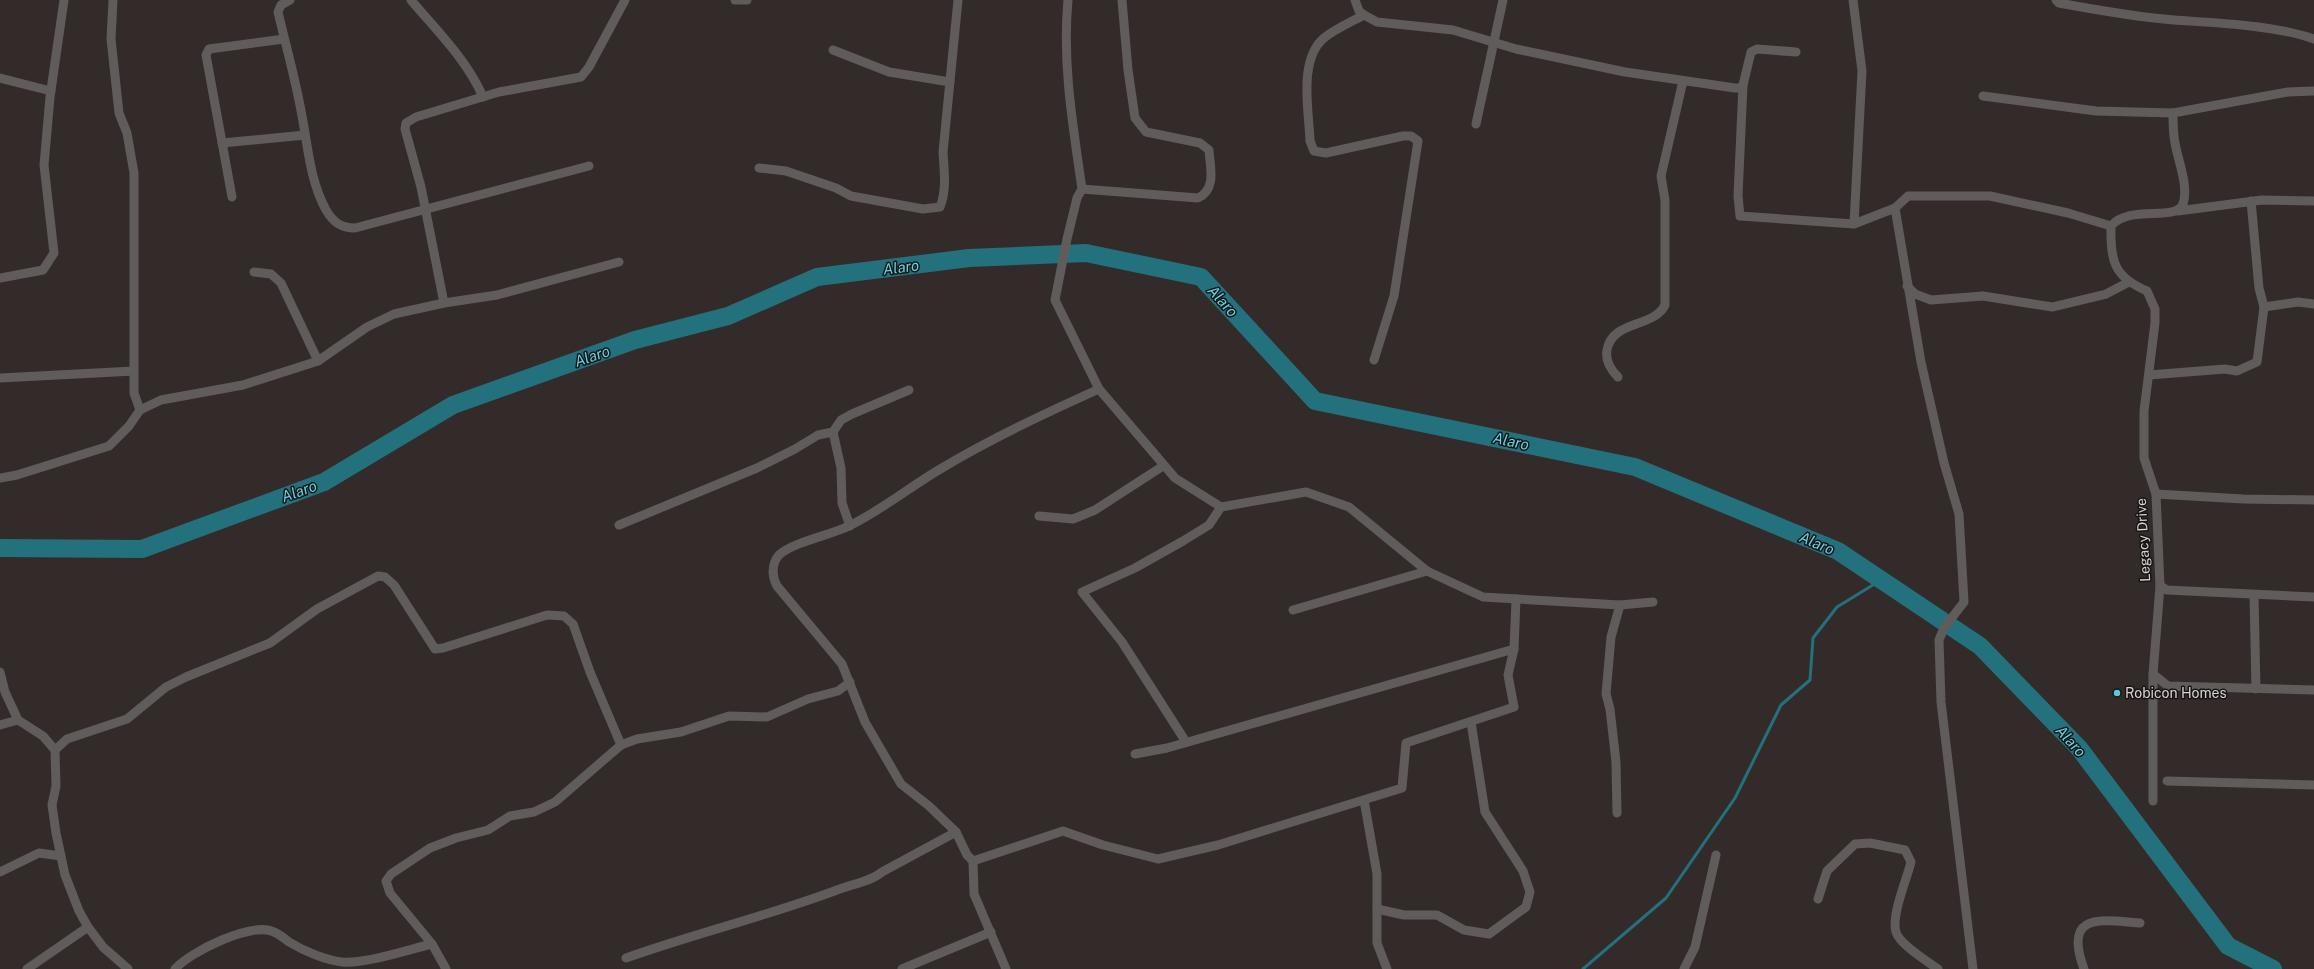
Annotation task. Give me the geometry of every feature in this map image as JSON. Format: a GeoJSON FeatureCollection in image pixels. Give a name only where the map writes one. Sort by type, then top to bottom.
{"type":"FeatureCollection","features":[{"type":"Feature","properties":{"kind":"street"},"geometry":{"type":"LineString","coordinates":[[0,278],[43,270],[54,253],[44,165],[51,91],[64,0]]}},
{"type":"Feature","properties":{"kind":"street"},"geometry":{"type":"LineString","coordinates":[[113,0],[111,39],[119,113],[127,134],[134,173],[134,393],[140,410]]}},
{"type":"Feature","properties":{"kind":"street"},"geometry":{"type":"LineString","coordinates":[[290,0],[281,5],[278,12],[317,187],[326,210],[336,223],[344,228],[355,228],[424,208],[589,166]]}},
{"type":"Feature","properties":{"kind":"street"},"geometry":{"type":"LineString","coordinates":[[411,0],[475,78],[483,97]]}},
{"type":"Feature","properties":{"kind":"street"},"geometry":{"type":"LineString","coordinates":[[444,303],[421,187],[406,129],[406,123],[416,117],[483,97],[582,77],[589,67],[625,0]]}},
{"type":"Feature","properties":{"kind":"street"},"geometry":{"type":"LineString","coordinates":[[735,0],[747,0]]}},
{"type":"Feature","properties":{"kind":"street"},"geometry":{"type":"LineString","coordinates":[[759,168],[786,171],[836,188],[851,196],[923,209],[940,207],[943,195],[943,152],[958,0]]}},
{"type":"Feature","properties":{"kind":"street"},"geometry":{"type":"LineString","coordinates":[[1068,0],[1065,33],[1069,92],[1082,189],[1077,198],[1067,239],[1055,300],[1099,389],[1175,478],[1221,507],[1306,492],[1349,507],[1427,571],[1483,596],[1620,605],[1653,602]]}},
{"type":"Feature","properties":{"kind":"street"},"geometry":{"type":"LineString","coordinates":[[1082,189],[1198,198],[1206,194],[1210,187],[1209,150],[1200,143],[1146,132],[1136,118],[1128,70],[1122,0]]}},
{"type":"Feature","properties":{"kind":"street"},"geometry":{"type":"LineString","coordinates":[[1355,0],[1359,11],[1364,15],[1391,25],[1453,30],[1516,49],[1625,72],[1735,88],[1743,85]]}},
{"type":"Feature","properties":{"kind":"street"},"geometry":{"type":"LineString","coordinates":[[1476,124],[1503,0]]}},
{"type":"Feature","properties":{"kind":"street"},"geometry":{"type":"LineString","coordinates":[[1853,0],[1862,71],[1854,224]]}},
{"type":"Feature","properties":{"kind":"street"},"geometry":{"type":"LineString","coordinates":[[2056,0],[2059,3],[2108,12],[2269,30],[2299,34],[2314,38]]}},
{"type":"Feature","properties":{"kind":"street"},"geometry":{"type":"LineString","coordinates":[[1364,15],[1324,38],[1310,57],[1307,70],[1310,141],[1314,152],[1326,153],[1403,136],[1411,136],[1418,141],[1394,296],[1374,360]]}},
{"type":"Feature","properties":{"kind":"street"},"geometry":{"type":"LineString","coordinates":[[232,196],[206,55],[209,49],[284,39]]}},
{"type":"Feature","properties":{"kind":"street"},"geometry":{"type":"LineString","coordinates":[[832,50],[890,72],[950,82]]}},
{"type":"Feature","properties":{"kind":"street"},"geometry":{"type":"LineString","coordinates":[[1796,52],[1753,50],[1743,85],[1738,196],[1740,216],[1854,224],[1895,208],[1908,196],[1990,196],[2068,213],[2111,226],[2115,221],[2142,212],[2171,213],[2251,201],[2314,201]]}},
{"type":"Feature","properties":{"kind":"street"},"geometry":{"type":"LineString","coordinates":[[0,78],[51,91]]}},
{"type":"Feature","properties":{"kind":"street"},"geometry":{"type":"LineString","coordinates":[[1618,377],[1611,370],[1606,356],[1610,339],[1618,332],[1658,314],[1665,305],[1665,200],[1661,176],[1683,81]]}},
{"type":"Feature","properties":{"kind":"street"},"geometry":{"type":"LineString","coordinates":[[1983,96],[2096,111],[2173,113],[2288,92],[2314,91]]}},
{"type":"Feature","properties":{"kind":"street"},"geometry":{"type":"LineString","coordinates":[[2173,113],[2172,127],[2182,175],[2184,193],[2183,204],[2178,211]]}},
{"type":"Feature","properties":{"kind":"street"},"geometry":{"type":"LineString","coordinates":[[222,143],[305,135]]}},
{"type":"Feature","properties":{"kind":"street"},"geometry":{"type":"LineString","coordinates":[[2149,375],[2225,369],[2237,370],[2257,362],[2264,307],[2259,288],[2251,201]]}},
{"type":"Feature","properties":{"kind":"street"},"geometry":{"type":"LineString","coordinates":[[1895,208],[1907,286],[1944,463],[1959,514],[1964,602],[1944,628],[1939,640],[1941,702],[1973,969]]}},
{"type":"Feature","properties":{"kind":"street","name":"Legacy Drive"},"geometry":{"type":"LineString","coordinates":[[2111,226],[2110,251],[2115,265],[2129,282],[2147,291],[2155,309],[2155,323],[2144,411],[2144,458],[2156,494],[2160,586],[2153,674],[2153,801]]}},
{"type":"Feature","properties":{"kind":"street"},"geometry":{"type":"LineString","coordinates":[[0,478],[17,475],[109,446],[129,426],[140,410],[161,400],[243,385],[318,361],[367,327],[394,314],[444,303],[497,295],[619,262]]}},
{"type":"Feature","properties":{"kind":"street"},"geometry":{"type":"LineString","coordinates":[[254,272],[271,274],[281,283],[318,361]]}},
{"type":"Feature","properties":{"kind":"street"},"geometry":{"type":"LineString","coordinates":[[1907,286],[1915,294],[1931,300],[1983,296],[2052,307],[2106,294],[2129,282]]}},
{"type":"Feature","properties":{"kind":"street"},"geometry":{"type":"LineString","coordinates":[[2264,307],[2298,302],[2314,304]]}},
{"type":"Feature","properties":{"kind":"street"},"geometry":{"type":"LineString","coordinates":[[0,378],[134,372]]}},
{"type":"Feature","properties":{"kind":"street"},"geometry":{"type":"LineString","coordinates":[[1006,969],[974,894],[973,861],[967,855],[956,832],[929,806],[901,784],[865,722],[842,664],[777,586],[772,578],[773,570],[779,556],[788,550],[850,526],[942,468],[996,438],[1099,389]]}},
{"type":"Feature","properties":{"kind":"street"},"geometry":{"type":"LineString","coordinates":[[619,525],[709,489],[796,449],[818,436],[832,432],[841,420],[852,414],[909,390]]}},
{"type":"Feature","properties":{"kind":"street"},"geometry":{"type":"LineString","coordinates":[[832,432],[841,468],[842,503],[850,526]]}},
{"type":"Feature","properties":{"kind":"street"},"geometry":{"type":"LineString","coordinates":[[1039,516],[1073,519],[1095,510],[1164,466]]}},
{"type":"Feature","properties":{"kind":"street"},"geometry":{"type":"LineString","coordinates":[[2156,494],[2243,500],[2314,500]]}},
{"type":"Feature","properties":{"kind":"street"},"geometry":{"type":"LineString","coordinates":[[1186,742],[1122,642],[1082,592],[1135,568],[1190,537],[1209,525],[1221,507]]}},
{"type":"Feature","properties":{"kind":"street"},"geometry":{"type":"LineString","coordinates":[[1293,610],[1427,571]]}},
{"type":"Feature","properties":{"kind":"street"},"geometry":{"type":"LineString","coordinates":[[55,750],[67,739],[127,718],[166,687],[186,677],[270,643],[317,608],[378,576],[385,577],[394,585],[435,649],[443,648],[547,616],[560,615],[567,618],[576,630],[590,672],[621,745]]}},
{"type":"Feature","properties":{"kind":"street"},"geometry":{"type":"LineString","coordinates":[[2160,586],[2167,590],[2314,597]]}},
{"type":"Feature","properties":{"kind":"street"},"geometry":{"type":"LineString","coordinates":[[2254,595],[2256,689]]}},
{"type":"Feature","properties":{"kind":"street"},"geometry":{"type":"LineString","coordinates":[[973,861],[1063,831],[1103,845],[1158,858],[1218,845],[1402,788],[1406,743],[1514,707],[1508,675],[1514,649],[1516,599]]}},
{"type":"Feature","properties":{"kind":"street"},"geometry":{"type":"LineString","coordinates":[[1617,813],[1616,762],[1610,709],[1606,694],[1611,637],[1620,605]]}},
{"type":"Feature","properties":{"kind":"street"},"geometry":{"type":"LineString","coordinates":[[1135,754],[1186,742],[1514,649]]}},
{"type":"Feature","properties":{"kind":"street"},"geometry":{"type":"LineString","coordinates":[[0,672],[6,692],[18,720],[43,736],[55,750],[56,786],[52,805],[65,875],[79,911],[88,927],[103,947],[128,969]]}},
{"type":"Feature","properties":{"kind":"street"},"geometry":{"type":"LineString","coordinates":[[2153,674],[2168,686],[2314,690]]}},
{"type":"Feature","properties":{"kind":"street"},"geometry":{"type":"LineString","coordinates":[[446,969],[432,944],[390,893],[386,884],[387,877],[430,848],[456,838],[488,830],[510,816],[543,809],[555,802],[596,769],[621,745],[637,739],[681,732],[729,716],[741,715],[754,718],[767,717],[808,699],[838,691],[850,682]]}},
{"type":"Feature","properties":{"kind":"street"},"geometry":{"type":"LineString","coordinates":[[0,725],[18,720]]}},
{"type":"Feature","properties":{"kind":"street"},"geometry":{"type":"LineString","coordinates":[[1377,909],[1404,915],[1437,915],[1464,930],[1489,934],[1526,907],[1530,892],[1523,872],[1485,812],[1472,722]]}},
{"type":"Feature","properties":{"kind":"street"},"geometry":{"type":"LineString","coordinates":[[2166,781],[2314,785]]}},
{"type":"Feature","properties":{"kind":"street"},"geometry":{"type":"LineString","coordinates":[[1364,800],[1377,874],[1377,943],[1387,969]]}},
{"type":"Feature","properties":{"kind":"street"},"geometry":{"type":"LineString","coordinates":[[626,958],[822,896],[860,881],[873,879],[882,872],[956,832]]}},
{"type":"Feature","properties":{"kind":"street"},"geometry":{"type":"LineString","coordinates":[[1818,899],[1827,871],[1855,844],[1870,843],[1905,850],[1911,862],[1896,916],[1896,932],[1906,945],[1938,969]]}},
{"type":"Feature","properties":{"kind":"street"},"geometry":{"type":"LineString","coordinates":[[0,872],[39,853],[61,856]]}},
{"type":"Feature","properties":{"kind":"street"},"geometry":{"type":"LineString","coordinates":[[1684,969],[1695,947],[1716,855]]}},
{"type":"Feature","properties":{"kind":"street"},"geometry":{"type":"LineString","coordinates":[[2084,969],[2078,950],[2081,930],[2085,924],[2090,921],[2109,920],[2140,923]]}},
{"type":"Feature","properties":{"kind":"street"},"geometry":{"type":"LineString","coordinates":[[27,969],[88,927]]}},
{"type":"Feature","properties":{"kind":"street"},"geometry":{"type":"LineString","coordinates":[[175,969],[196,954],[230,937],[252,930],[263,929],[272,931],[316,955],[354,966],[432,944]]}},
{"type":"Feature","properties":{"kind":"street"},"geometry":{"type":"LineString","coordinates":[[902,969],[991,932]]}},
{"type":"Feature","properties":{"kind":"waterway","name":"Alaro"},"geometry":{"type":"LineString","coordinates":[[0,548],[142,549],[324,482],[453,405],[635,340],[728,316],[817,277],[969,258],[1086,253],[1201,277],[1315,401],[1635,467],[1838,551],[1980,646],[2079,748],[2228,946],[2273,969]]}},
{"type":"Feature","properties":{"kind":"waterway"},"geometry":{"type":"LineString","coordinates":[[1583,969],[1666,898],[1735,798],[1781,705],[1810,680],[1813,638],[1837,607],[1881,580]]}},
{"type":"Feature","properties":{"kind":"place","name":"Robicon Homes"},"geometry":{"type":"Point","coordinates":[2117,693]}}]}
